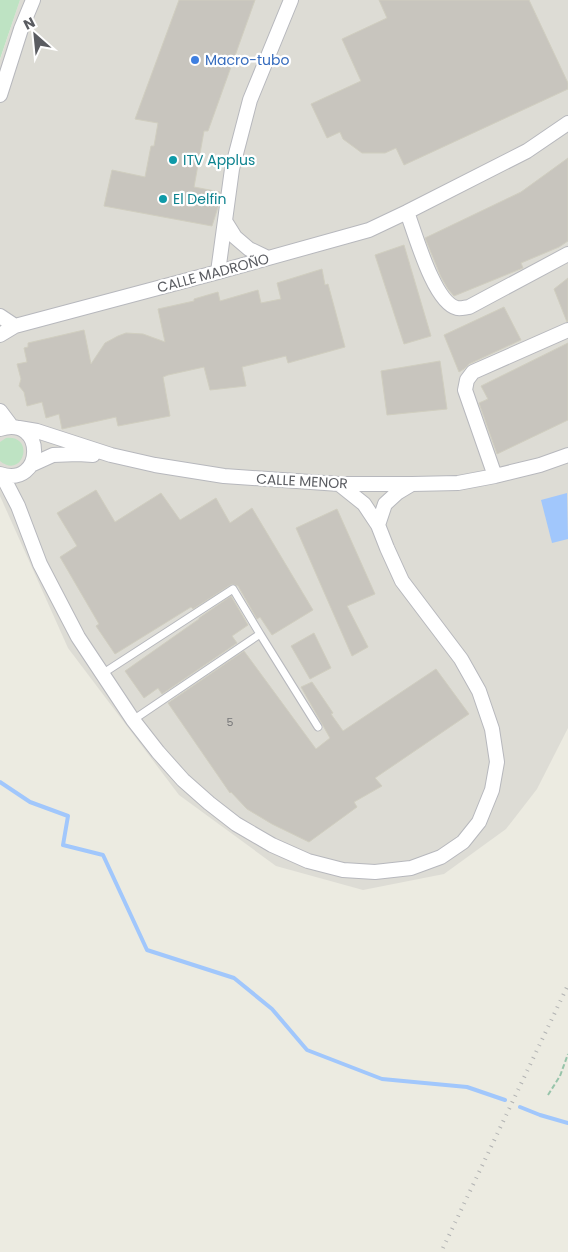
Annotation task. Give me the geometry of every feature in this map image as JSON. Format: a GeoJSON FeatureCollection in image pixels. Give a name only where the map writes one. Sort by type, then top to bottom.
{"type":"FeatureCollection","features":[{"type":"Feature","properties":{"kind":"street"},"geometry":{"type":"LineString","coordinates":[[0,92],[21,29],[33,0]]}},
{"type":"Feature","properties":{"kind":"street"},"geometry":{"type":"LineString","coordinates":[[218,272],[232,169],[250,100],[292,0]]}},
{"type":"Feature","properties":{"kind":"street","name":"CALLE MADROÑO"},"geometry":{"type":"LineString","coordinates":[[0,326],[15,326],[369,230],[527,151],[568,123]]}},
{"type":"Feature","properties":{"kind":"street"},"geometry":{"type":"LineString","coordinates":[[407,212],[432,280],[448,303],[458,308],[469,307],[568,254]]}},
{"type":"Feature","properties":{"kind":"street"},"geometry":{"type":"LineString","coordinates":[[225,221],[235,237],[249,249],[268,258]]}},
{"type":"Feature","properties":{"kind":"street"},"geometry":{"type":"LineString","coordinates":[[0,316],[15,326]]}},
{"type":"Feature","properties":{"kind":"street","name":"CALLE MADROÑO"},"geometry":{"type":"LineString","coordinates":[[0,335],[15,326]]}},
{"type":"Feature","properties":{"kind":"street"},"geometry":{"type":"LineString","coordinates":[[495,476],[465,390],[467,380],[473,372],[568,330]]}},
{"type":"Feature","properties":{"kind":"street"},"geometry":{"type":"LineString","coordinates":[[0,411],[10,428],[25,432],[34,444],[34,459],[26,470],[18,506]]}},
{"type":"Feature","properties":{"kind":"street","name":"CALLE MENOR"},"geometry":{"type":"LineString","coordinates":[[10,428],[37,431],[111,456],[155,465],[224,476],[339,484],[458,483],[540,465],[568,454]]}},
{"type":"Feature","properties":{"kind":"street","name":"CALLE MENOR"},"geometry":{"type":"LineString","coordinates":[[26,470],[53,455],[111,456]]}},
{"type":"Feature","properties":{"kind":"street"},"geometry":{"type":"LineString","coordinates":[[1,474],[8,476],[26,470]]}},
{"type":"Feature","properties":{"kind":"street"},"geometry":{"type":"LineString","coordinates":[[1,474],[18,506],[40,564],[78,637],[133,720],[183,780],[208,803],[236,824],[272,845],[308,861],[343,870],[375,872],[411,868],[441,857],[463,842],[479,822],[492,790],[497,762],[492,730],[479,691],[461,659],[402,581],[378,526],[364,504],[339,484]]}},
{"type":"Feature","properties":{"kind":"street"},"geometry":{"type":"LineString","coordinates":[[378,526],[385,504],[412,484]]}},
{"type":"Feature","properties":{"kind":"lane"},"geometry":{"type":"LineString","coordinates":[[102,674],[233,589],[318,727]]}},
{"type":"Feature","properties":{"kind":"lane"},"geometry":{"type":"LineString","coordinates":[[133,720],[260,634]]}},
{"type":"Feature","properties":{"kind":"path"},"geometry":{"type":"LineString","coordinates":[[548,1095],[560,1076],[568,1054]]}},
{"type":"Feature","properties":{"kind":"shaded area"},"geometry":{"type":"Polygon","coordinates":[[[20,0],[568,0],[568,728],[537,789],[506,829],[444,874],[363,890],[276,866],[179,795],[68,648],[0,496],[0,60],[20,0]]]}},
{"type":"Feature","properties":{"kind":"green space"},"geometry":{"type":"Polygon","coordinates":[[[0,0],[20,0],[0,59],[0,0]]]}},
{"type":"Feature","properties":{"kind":"green space"},"geometry":{"type":"Polygon","coordinates":[[[6,438],[15,439],[21,443],[23,449],[23,456],[15,465],[8,465],[0,461],[0,442],[6,438]]]}},
{"type":"Feature","properties":{"kind":"water"},"geometry":{"type":"Polygon","coordinates":[[[567,493],[568,539],[552,543],[541,500],[567,493]]]}},
{"type":"Feature","properties":{"kind":"building"},"geometry":{"type":"Polygon","coordinates":[[[179,0],[255,0],[208,131],[204,131],[194,187],[220,192],[212,226],[104,206],[112,170],[145,177],[158,123],[135,119],[179,0]]]}},
{"type":"Feature","properties":{"kind":"building"},"geometry":{"type":"Polygon","coordinates":[[[379,0],[529,0],[568,83],[568,89],[404,165],[396,148],[385,153],[362,153],[343,139],[340,132],[327,138],[311,104],[361,81],[342,39],[387,18],[379,0]]]}},
{"type":"Feature","properties":{"kind":"building"},"geometry":{"type":"Polygon","coordinates":[[[568,158],[568,241],[559,247],[521,263],[523,268],[454,296],[441,277],[425,238],[521,192],[568,158]]]}},
{"type":"Feature","properties":{"kind":"building"},"geometry":{"type":"Polygon","coordinates":[[[404,245],[431,336],[404,344],[375,255],[404,245]]]}},
{"type":"Feature","properties":{"kind":"building"},"geometry":{"type":"Polygon","coordinates":[[[322,269],[325,285],[328,284],[345,347],[288,363],[286,356],[242,367],[246,386],[210,390],[204,367],[168,375],[163,377],[170,416],[118,426],[116,417],[62,429],[59,414],[46,418],[42,402],[27,406],[24,392],[19,386],[21,379],[17,364],[27,362],[24,348],[28,347],[28,343],[84,330],[91,364],[105,343],[126,333],[143,334],[165,342],[158,309],[194,301],[194,299],[218,292],[220,301],[258,290],[261,303],[281,299],[277,283],[322,269]]]}},
{"type":"Feature","properties":{"kind":"building"},"geometry":{"type":"Polygon","coordinates":[[[568,278],[568,321],[567,322],[554,289],[568,278]]]}},
{"type":"Feature","properties":{"kind":"building"},"geometry":{"type":"Polygon","coordinates":[[[504,307],[521,340],[469,364],[459,372],[444,335],[504,307]]]}},
{"type":"Feature","properties":{"kind":"building"},"geometry":{"type":"Polygon","coordinates":[[[568,343],[568,420],[497,454],[479,403],[488,399],[481,386],[568,343]]]}},
{"type":"Feature","properties":{"kind":"building"},"geometry":{"type":"Polygon","coordinates":[[[440,361],[447,409],[387,415],[381,371],[440,361]]]}},
{"type":"Feature","properties":{"kind":"building"},"geometry":{"type":"Polygon","coordinates":[[[96,490],[115,522],[161,493],[180,520],[216,498],[230,523],[252,508],[313,610],[272,635],[260,617],[257,619],[238,586],[232,584],[115,654],[96,626],[99,624],[60,557],[77,546],[57,513],[96,490]]]}},
{"type":"Feature","properties":{"kind":"building"},"geometry":{"type":"Polygon","coordinates":[[[337,509],[375,594],[347,606],[368,647],[352,656],[296,528],[337,509]]]}},
{"type":"Feature","properties":{"kind":"building"},"geometry":{"type":"Polygon","coordinates":[[[231,596],[248,625],[232,636],[237,643],[162,694],[158,688],[144,698],[125,671],[231,596]]]}},
{"type":"Feature","properties":{"kind":"building"},"geometry":{"type":"Polygon","coordinates":[[[314,633],[331,668],[310,679],[291,646],[314,633]]]}},
{"type":"Feature","properties":{"kind":"building"},"geometry":{"type":"Polygon","coordinates":[[[244,651],[316,749],[330,738],[301,687],[312,682],[343,731],[436,669],[469,714],[375,778],[382,786],[354,802],[357,807],[309,842],[247,809],[230,793],[168,703],[244,651]]]}},
{"type":"Feature","properties":{"kind":"waterway"},"geometry":{"type":"LineString","coordinates":[[0,782],[30,802],[68,816],[63,845],[103,855],[147,950],[234,978],[272,1009],[307,1050],[382,1079],[467,1087],[505,1100]]}},
{"type":"Feature","properties":{"kind":"waterway"},"geometry":{"type":"LineString","coordinates":[[520,1107],[568,1123]]}},
{"type":"Feature","properties":{"kind":"railway"},"geometry":{"type":"LineString","coordinates":[[443,1248],[568,985]]}},
{"type":"Feature","properties":{"kind":"place","name":"Macro-tubo"},"geometry":{"type":"Point","coordinates":[195,60]}},
{"type":"Feature","properties":{"kind":"place","name":"ITV Applus"},"geometry":{"type":"Point","coordinates":[173,160]}},
{"type":"Feature","properties":{"kind":"place","name":"El Delfin"},"geometry":{"type":"Point","coordinates":[163,199]}}]}
